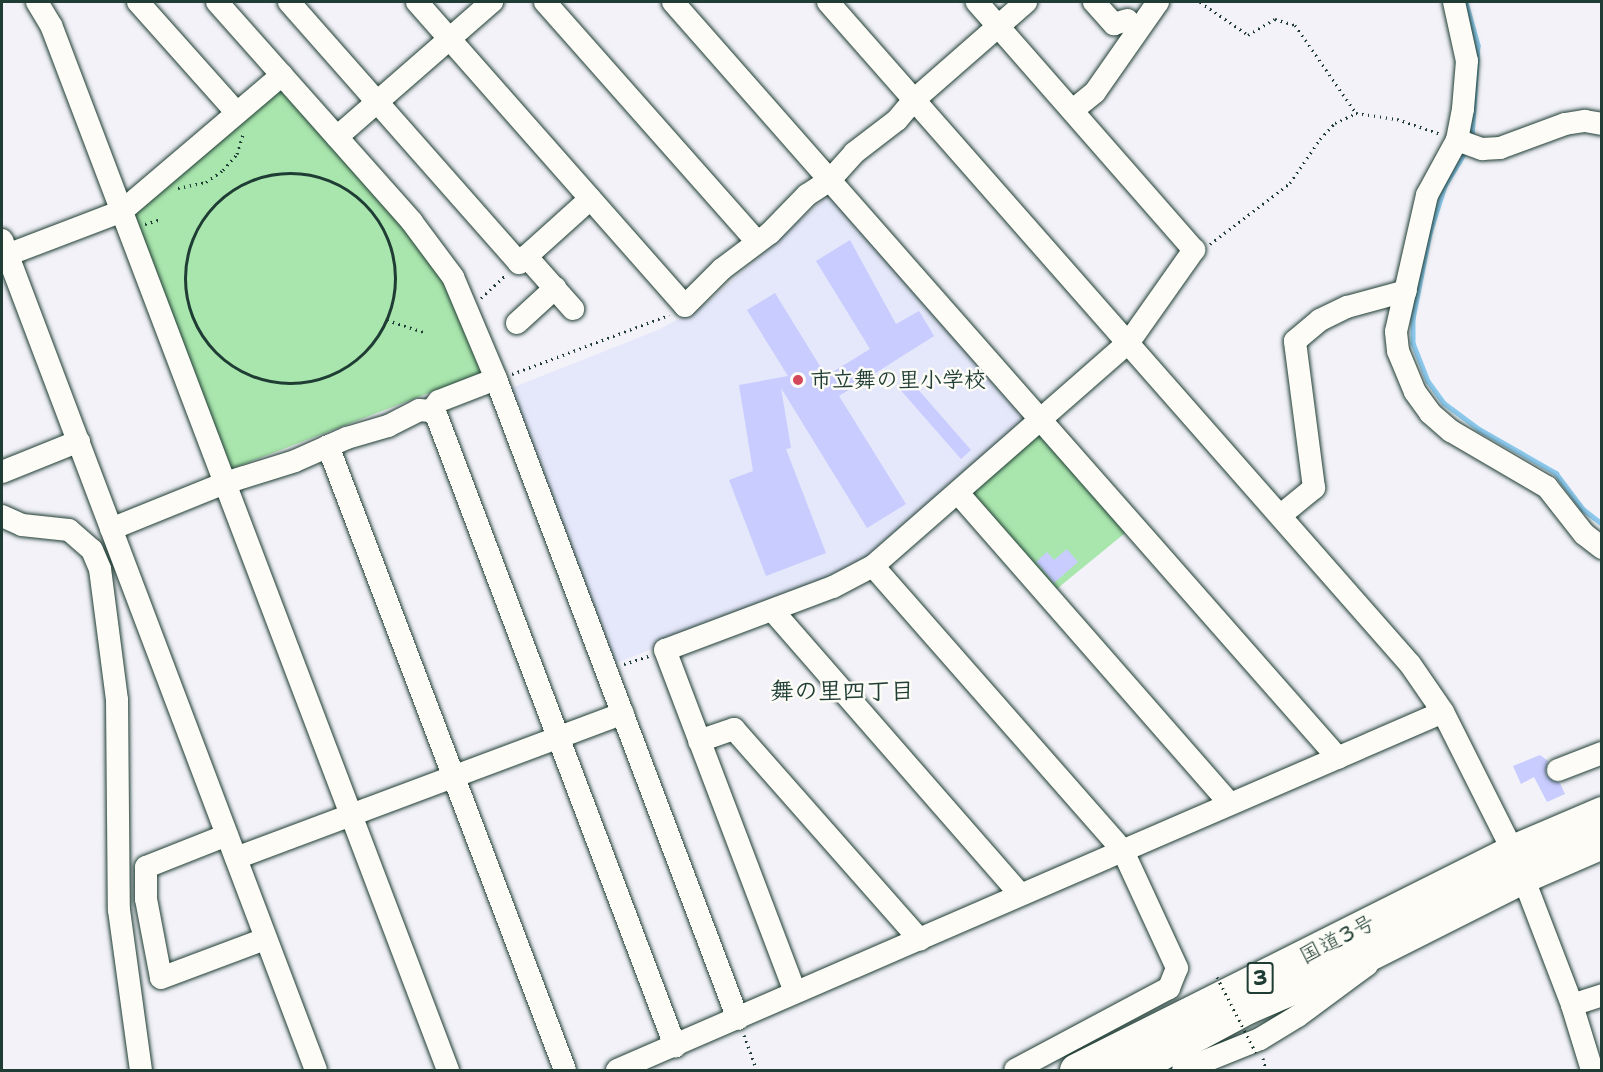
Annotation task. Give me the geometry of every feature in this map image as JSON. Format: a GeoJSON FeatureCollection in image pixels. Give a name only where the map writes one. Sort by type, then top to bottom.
{"type":"FeatureCollection","features":[{"type":"Feature","properties":{"kind":"highway","name":"国道3号"},"geometry":{"type":"LineString","coordinates":[[1130,1071],[1247,1007],[1401,939],[1602,813]]}},
{"type":"Feature","properties":{"kind":"highway","name":"国道3号"},"geometry":{"type":"LineString","coordinates":[[1076,1071],[1519,863],[1602,842]]}},
{"type":"Feature","properties":{"kind":"street"},"geometry":{"type":"LineString","coordinates":[[37,2],[51,25],[448,1071]]}},
{"type":"Feature","properties":{"kind":"street"},"geometry":{"type":"LineString","coordinates":[[138,2],[235,111]]}},
{"type":"Feature","properties":{"kind":"street"},"geometry":{"type":"LineString","coordinates":[[217,2],[435,250],[469,309],[738,1019]]}},
{"type":"Feature","properties":{"kind":"street"},"geometry":{"type":"LineString","coordinates":[[289,2],[378,103],[523,259],[555,288],[573,309]]}},
{"type":"Feature","properties":{"kind":"street"},"geometry":{"type":"LineString","coordinates":[[417,2],[685,306],[722,269],[757,242],[807,195],[830,180],[854,153],[897,120],[914,99],[1026,2]]}},
{"type":"Feature","properties":{"kind":"street"},"geometry":{"type":"LineString","coordinates":[[337,137],[492,2]]}},
{"type":"Feature","properties":{"kind":"street"},"geometry":{"type":"LineString","coordinates":[[545,2],[757,242]]}},
{"type":"Feature","properties":{"kind":"street"},"geometry":{"type":"LineString","coordinates":[[673,2],[1338,758]]}},
{"type":"Feature","properties":{"kind":"street"},"geometry":{"type":"LineString","coordinates":[[828,2],[1389,639],[1443,712],[1519,863],[1572,1005],[1593,1071]]}},
{"type":"Feature","properties":{"kind":"street"},"geometry":{"type":"LineString","coordinates":[[795,992],[665,650],[772,611],[873,566],[1129,342],[1194,250],[977,2]]}},
{"type":"Feature","properties":{"kind":"street"},"geometry":{"type":"LineString","coordinates":[[1094,2],[1114,24],[1127,20]]}},
{"type":"Feature","properties":{"kind":"street"},"geometry":{"type":"LineString","coordinates":[[1073,110],[1095,92],[1158,2]]}},
{"type":"Feature","properties":{"kind":"street"},"geometry":{"type":"LineString","coordinates":[[1454,2],[1467,61],[1457,140],[1427,195],[1396,332],[1398,351],[1415,392],[1430,413],[1451,431],[1547,487],[1584,534],[1602,548]]}},
{"type":"Feature","properties":{"kind":"street"},"geometry":{"type":"LineString","coordinates":[[282,75],[235,111],[122,211],[4,248],[316,1071]]}},
{"type":"Feature","properties":{"kind":"street"},"geometry":{"type":"LineString","coordinates":[[1457,140],[1482,149],[1500,148],[1565,124],[1585,121],[1602,124]]}},
{"type":"Feature","properties":{"kind":"street"},"geometry":{"type":"LineString","coordinates":[[523,259],[590,199]]}},
{"type":"Feature","properties":{"kind":"street"},"geometry":{"type":"LineString","coordinates":[[517,323],[555,288]]}},
{"type":"Feature","properties":{"kind":"street"},"geometry":{"type":"LineString","coordinates":[[1281,515],[1314,488],[1295,341],[1320,320],[1347,307],[1406,291]]}},
{"type":"Feature","properties":{"kind":"street"},"geometry":{"type":"LineString","coordinates":[[430,411],[439,401],[496,379]]}},
{"type":"Feature","properties":{"kind":"street"},"geometry":{"type":"LineString","coordinates":[[111,529],[225,483],[268,471],[328,446],[388,426],[419,410],[430,411],[437,417],[675,1046]]}},
{"type":"Feature","properties":{"kind":"street"},"geometry":{"type":"LineString","coordinates":[[2,472],[79,441]]}},
{"type":"Feature","properties":{"kind":"street"},"geometry":{"type":"LineString","coordinates":[[328,446],[565,1071]]}},
{"type":"Feature","properties":{"kind":"street"},"geometry":{"type":"LineString","coordinates":[[958,493],[1230,804]]}},
{"type":"Feature","properties":{"kind":"street"},"geometry":{"type":"LineString","coordinates":[[2,516],[22,525],[69,530],[92,550],[100,569],[117,700],[119,910],[141,1071]]}},
{"type":"Feature","properties":{"kind":"street"},"geometry":{"type":"LineString","coordinates":[[873,566],[1123,851],[1177,968],[1169,988],[1015,1071]]}},
{"type":"Feature","properties":{"kind":"street"},"geometry":{"type":"LineString","coordinates":[[772,611],[1020,894]]}},
{"type":"Feature","properties":{"kind":"street"},"geometry":{"type":"LineString","coordinates":[[617,1071],[1443,712]]}},
{"type":"Feature","properties":{"kind":"street"},"geometry":{"type":"LineString","coordinates":[[236,858],[623,713]]}},
{"type":"Feature","properties":{"kind":"street"},"geometry":{"type":"LineString","coordinates":[[699,741],[734,729],[920,940]]}},
{"type":"Feature","properties":{"kind":"street"},"geometry":{"type":"LineString","coordinates":[[1558,770],[1602,753]]}},
{"type":"Feature","properties":{"kind":"street"},"geometry":{"type":"LineString","coordinates":[[227,835],[146,867],[146,899],[162,978],[265,939]]}},
{"type":"Feature","properties":{"kind":"street"},"geometry":{"type":"LineString","coordinates":[[1183,1071],[1260,1039],[1298,1016],[1401,939]]}},
{"type":"Feature","properties":{"kind":"street"},"geometry":{"type":"LineString","coordinates":[[1572,1005],[1602,995]]}},
{"type":"Feature","properties":{"kind":"path"},"geometry":{"type":"LineString","coordinates":[[1200,2],[1248,35],[1275,19],[1295,25],[1356,113]]}},
{"type":"Feature","properties":{"kind":"path"},"geometry":{"type":"LineString","coordinates":[[156,181],[172,189],[188,188],[223,170],[237,154],[244,133],[242,118],[235,111]]}},
{"type":"Feature","properties":{"kind":"path"},"geometry":{"type":"LineString","coordinates":[[1230,230],[1290,183],[1320,139],[1335,123],[1356,113],[1397,119],[1457,140]]}},
{"type":"Feature","properties":{"kind":"path"},"geometry":{"type":"LineString","coordinates":[[289,172],[338,184],[362,202],[386,231],[395,279],[387,320],[364,352],[327,377],[289,383],[244,373],[209,345],[198,330],[184,297],[187,257],[196,230],[210,208],[246,182],[289,172]]}},
{"type":"Feature","properties":{"kind":"path"},"geometry":{"type":"LineString","coordinates":[[469,309],[523,259]]}},
{"type":"Feature","properties":{"kind":"path"},"geometry":{"type":"LineString","coordinates":[[496,379],[664,318],[685,306]]}},
{"type":"Feature","properties":{"kind":"path"},"geometry":{"type":"LineString","coordinates":[[387,320],[424,332]]}},
{"type":"Feature","properties":{"kind":"path"},"geometry":{"type":"LineString","coordinates":[[605,671],[665,650]]}},
{"type":"Feature","properties":{"kind":"path"},"geometry":{"type":"LineString","coordinates":[[1217,977],[1256,1053]]}},
{"type":"Feature","properties":{"kind":"path"},"geometry":{"type":"LineString","coordinates":[[738,1019],[757,1071]]}},
{"type":"Feature","properties":{"kind":"path"},"geometry":{"type":"LineString","coordinates":[[1263,1058],[1266,1071]]}},
{"type":"Feature","properties":{"kind":"shaded area"},"geometry":{"type":"Polygon","coordinates":[[[828,195],[1028,423],[857,567],[614,664],[509,389],[658,330],[707,303],[828,195]]]}},
{"type":"Feature","properties":{"kind":"green space"},"geometry":{"type":"Polygon","coordinates":[[[286,85],[407,229],[447,283],[481,373],[231,469],[131,214],[286,85]]]}},
{"type":"Feature","properties":{"kind":"green space"},"geometry":{"type":"Polygon","coordinates":[[[1037,433],[1130,529],[1053,592],[971,491],[1037,433]]]}},
{"type":"Feature","properties":{"kind":"building"},"geometry":{"type":"Polygon","coordinates":[[[850,240],[896,324],[919,311],[934,336],[839,396],[906,504],[867,528],[781,388],[791,448],[786,449],[826,553],[766,576],[729,480],[753,471],[739,385],[788,376],[747,310],[775,293],[826,376],[870,349],[816,261],[850,240]]]}},
{"type":"Feature","properties":{"kind":"building"},"geometry":{"type":"Polygon","coordinates":[[[908,378],[971,450],[961,459],[898,387],[908,378]]]}},
{"type":"Feature","properties":{"kind":"building"},"geometry":{"type":"Polygon","coordinates":[[[1067,549],[1078,562],[1054,583],[1036,562],[1047,552],[1054,560],[1067,549]]]}},
{"type":"Feature","properties":{"kind":"building"},"geometry":{"type":"Polygon","coordinates":[[[1540,755],[1548,761],[1546,775],[1560,783],[1565,794],[1547,802],[1534,777],[1521,784],[1513,766],[1540,755]]]}},
{"type":"Feature","properties":{"kind":"waterway"},"geometry":{"type":"LineString","coordinates":[[1466,2],[1478,45],[1472,137]]}},
{"type":"Feature","properties":{"kind":"waterway"},"geometry":{"type":"LineString","coordinates":[[1466,151],[1445,186],[1430,233],[1413,319],[1413,343],[1428,381],[1444,403],[1479,429],[1556,473],[1583,509],[1602,524]]}},
{"type":"Feature","properties":{"kind":"place","name":"市立舞の里小学校"},"geometry":{"type":"Point","coordinates":[798,380]}},
{"type":"Feature","properties":{"kind":"district","name":"舞の里四丁目"},"geometry":{"type":"Point","coordinates":[842,692]}}]}
